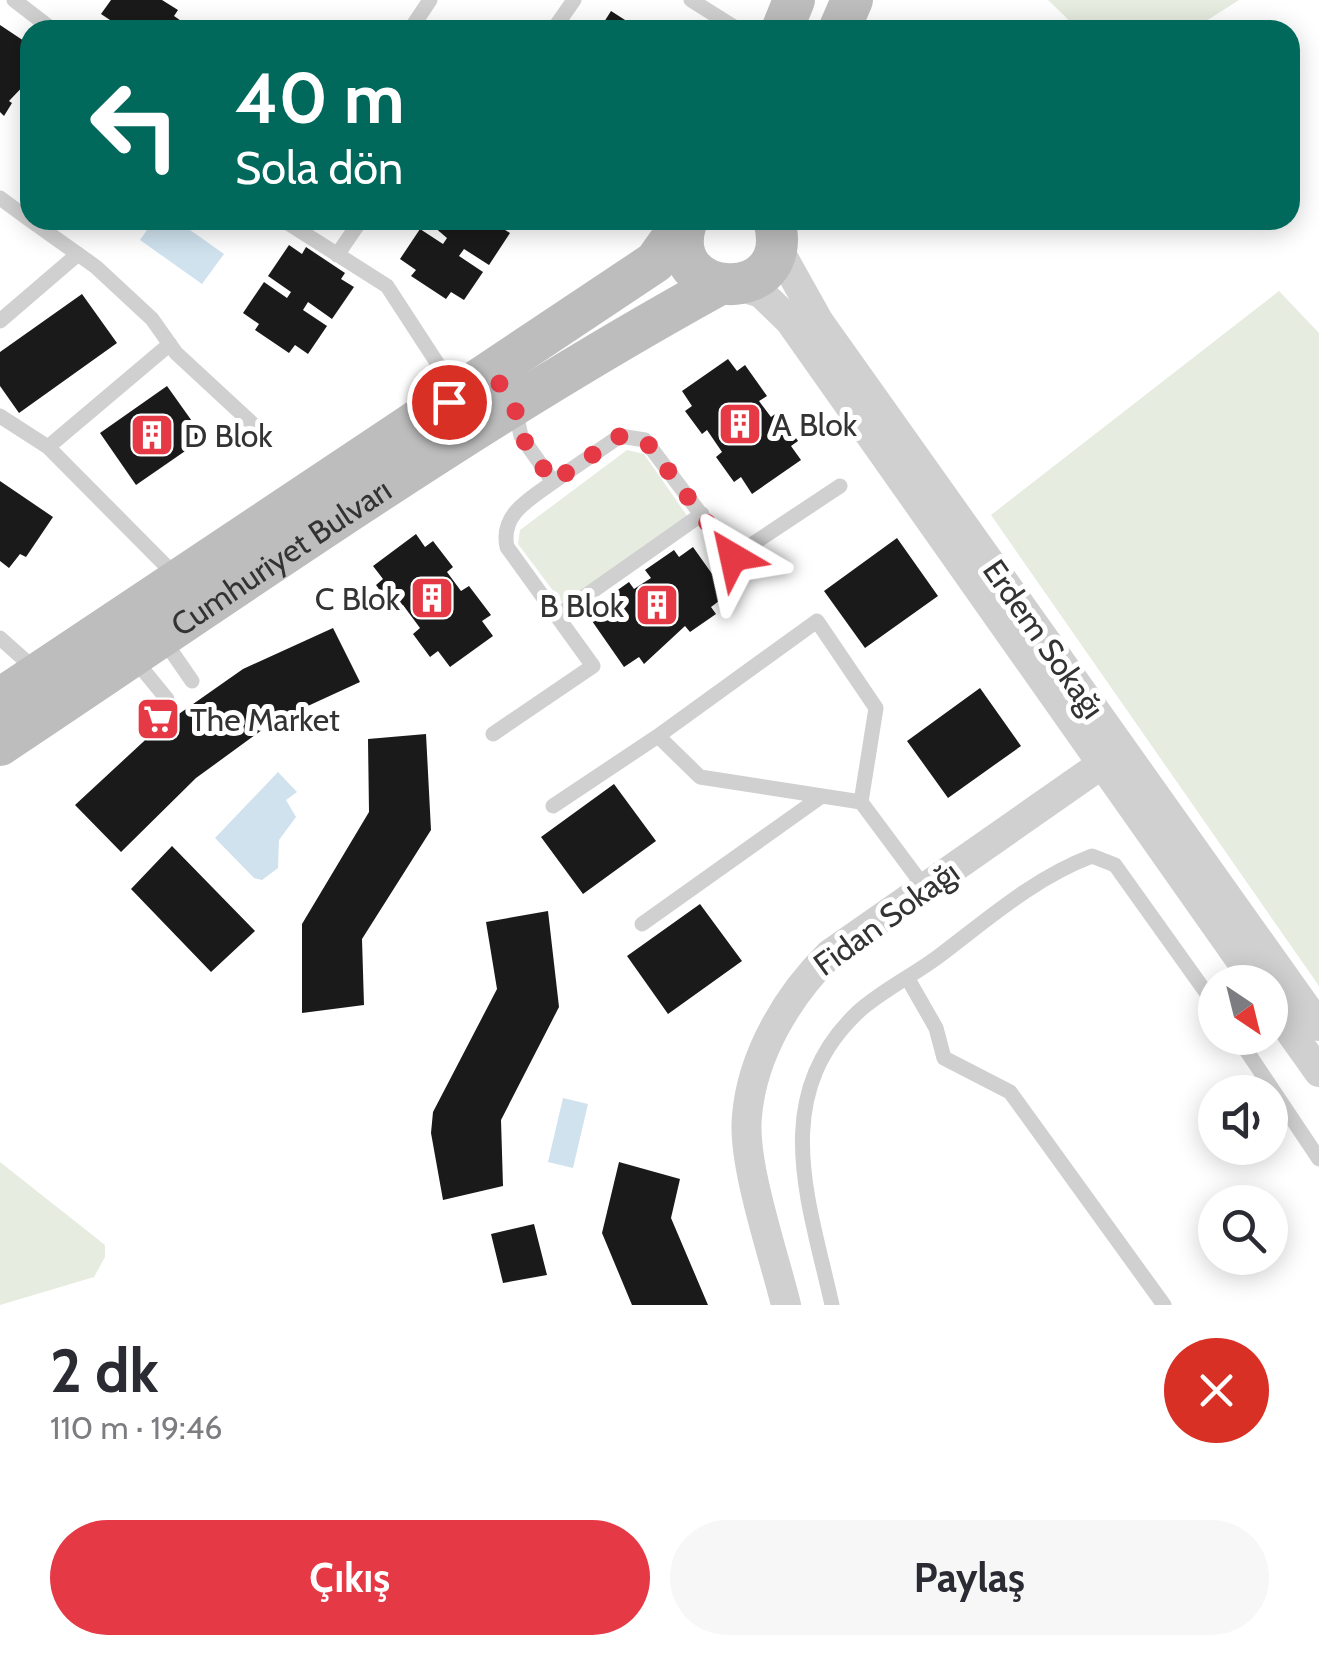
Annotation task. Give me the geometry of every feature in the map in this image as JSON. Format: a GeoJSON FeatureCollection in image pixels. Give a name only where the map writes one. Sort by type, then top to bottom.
{"type":"FeatureCollection","features":[{"type":"Feature","properties":{"kind":"street","name":"Cumhuriyet Bulvarı"},"geometry":{"type":"LineString","coordinates":[[0,699],[40,674],[194,595],[488,391],[655,262],[679,230]]}},
{"type":"Feature","properties":{"kind":"street"},"geometry":{"type":"LineString","coordinates":[[685,230],[683,244],[695,270],[727,285]]}},
{"type":"Feature","properties":{"kind":"street","name":"Cumhuriyet Bulvarı"},"geometry":{"type":"LineString","coordinates":[[488,391],[762,273],[776,230]]}},
{"type":"Feature","properties":{"kind":"street","name":"Erdem Sokağı"},"geometry":{"type":"LineString","coordinates":[[776,230],[819,322],[1319,1026]]}},
{"type":"Feature","properties":{"kind":"street","name":"Erdem Sokağı"},"geometry":{"type":"LineString","coordinates":[[727,285],[761,293],[790,322],[1244,965]]}},
{"type":"Feature","properties":{"kind":"street","name":"Cumhuriyet Bulvarı"},"geometry":{"type":"LineString","coordinates":[[0,745],[148,647],[194,595]]}},
{"type":"Feature","properties":{"kind":"street","name":"Fidan Sokağı"},"geometry":{"type":"LineString","coordinates":[[786,1305],[750,1155],[746,1117],[756,1075],[796,986],[830,954],[1102,764]]}},
{"type":"Feature","properties":{"kind":"street"},"geometry":{"type":"LineString","coordinates":[[1288,1028],[1319,1072]]}},
{"type":"Feature","properties":{"kind":"lane"},"geometry":{"type":"LineString","coordinates":[[14,0],[40,20]]}},
{"type":"Feature","properties":{"kind":"lane"},"geometry":{"type":"LineString","coordinates":[[691,0],[723,20]]}},
{"type":"Feature","properties":{"kind":"lane"},"geometry":{"type":"LineString","coordinates":[[44,230],[78,254],[152,319],[170,344],[257,428]]}},
{"type":"Feature","properties":{"kind":"lane"},"geometry":{"type":"LineString","coordinates":[[299,230],[387,286],[488,391],[553,482]]}},
{"type":"Feature","properties":{"kind":"lane"},"geometry":{"type":"LineString","coordinates":[[338,254],[354,230]]}},
{"type":"Feature","properties":{"kind":"lane"},"geometry":{"type":"LineString","coordinates":[[0,321],[78,254]]}},
{"type":"Feature","properties":{"kind":"lane"},"geometry":{"type":"LineString","coordinates":[[48,447],[170,344]]}},
{"type":"Feature","properties":{"kind":"lane"},"geometry":{"type":"LineString","coordinates":[[0,416],[48,447],[194,595]]}},
{"type":"Feature","properties":{"kind":"lane"},"geometry":{"type":"LineString","coordinates":[[493,734],[592,666],[506,547],[504,534],[514,511],[553,482],[620,436],[645,440],[733,557],[840,486]]}},
{"type":"Feature","properties":{"kind":"lane"},"geometry":{"type":"LineString","coordinates":[[557,616],[702,514]]}},
{"type":"Feature","properties":{"kind":"lane"},"geometry":{"type":"LineString","coordinates":[[553,806],[817,621],[876,708],[861,802]]}},
{"type":"Feature","properties":{"kind":"lane"},"geometry":{"type":"LineString","coordinates":[[0,638],[40,674]]}},
{"type":"Feature","properties":{"kind":"lane"},"geometry":{"type":"LineString","coordinates":[[148,647],[192,681]]}},
{"type":"Feature","properties":{"kind":"lane"},"geometry":{"type":"LineString","coordinates":[[148,647],[167,698]]}},
{"type":"Feature","properties":{"kind":"lane"},"geometry":{"type":"LineString","coordinates":[[658,736],[700,777],[861,802],[925,888]]}},
{"type":"Feature","properties":{"kind":"lane"},"geometry":{"type":"LineString","coordinates":[[642,924],[822,796]]}},
{"type":"Feature","properties":{"kind":"lane"},"geometry":{"type":"LineString","coordinates":[[832,1305],[802,1165],[802,1111],[819,1059],[859,1011],[1052,872],[1092,856],[1115,865],[1198,982]]}},
{"type":"Feature","properties":{"kind":"lane"},"geometry":{"type":"LineString","coordinates":[[908,979],[936,1028],[944,1058],[1010,1092],[1164,1305]]}},
{"type":"Feature","properties":{"kind":"lane"},"geometry":{"type":"LineString","coordinates":[[1249,1055],[1319,1159]]}},
{"type":"Feature","properties":{"kind":"shaded area"},"geometry":{"type":"Polygon","coordinates":[[[1048,0],[1239,0],[1208,20],[1069,20],[1048,0]]]}},
{"type":"Feature","properties":{"kind":"shaded area"},"geometry":{"type":"Polygon","coordinates":[[[1279,291],[1319,333],[1319,986],[991,515],[1279,291]]]}},
{"type":"Feature","properties":{"kind":"shaded area"},"geometry":{"type":"Polygon","coordinates":[[[627,450],[644,454],[688,517],[563,604],[518,544],[520,530],[627,450]]]}},
{"type":"Feature","properties":{"kind":"shaded area"},"geometry":{"type":"Polygon","coordinates":[[[0,1162],[105,1245],[105,1257],[94,1277],[0,1305],[0,1162]]]}},
{"type":"Feature","properties":{"kind":"water"},"geometry":{"type":"Polygon","coordinates":[[[147,230],[190,230],[224,254],[202,284],[140,240],[147,230]]]}},
{"type":"Feature","properties":{"kind":"water"},"geometry":{"type":"Polygon","coordinates":[[[278,772],[297,792],[286,800],[296,817],[279,840],[278,868],[262,880],[254,878],[215,838],[278,772]]]}},
{"type":"Feature","properties":{"kind":"water"},"geometry":{"type":"Polygon","coordinates":[[[563,1098],[588,1104],[573,1168],[548,1162],[563,1098]]]}},
{"type":"Feature","properties":{"kind":"building"},"geometry":{"type":"Polygon","coordinates":[[[111,0],[162,0],[178,10],[174,16],[180,20],[110,20],[101,14],[111,0]]]}},
{"type":"Feature","properties":{"kind":"building"},"geometry":{"type":"Polygon","coordinates":[[[611,11],[625,20],[605,20],[611,11]]]}},
{"type":"Feature","properties":{"kind":"building"},"geometry":{"type":"Polygon","coordinates":[[[0,25],[20,38],[20,89],[9,101],[12,103],[4,116],[0,112],[0,25]]]}},
{"type":"Feature","properties":{"kind":"building"},"geometry":{"type":"Polygon","coordinates":[[[419,230],[443,244],[447,238],[438,230],[510,233],[489,265],[464,249],[459,256],[483,272],[464,300],[451,292],[446,299],[411,276],[416,270],[400,259],[419,230]]]}},
{"type":"Feature","properties":{"kind":"building"},"geometry":{"type":"Polygon","coordinates":[[[289,245],[302,254],[306,247],[345,273],[341,279],[354,287],[332,319],[308,302],[303,310],[327,326],[308,354],[295,345],[289,353],[255,330],[259,324],[243,313],[264,282],[287,298],[291,292],[268,276],[289,245]]]}},
{"type":"Feature","properties":{"kind":"building"},"geometry":{"type":"Polygon","coordinates":[[[82,294],[117,343],[19,413],[0,386],[0,352],[82,294]]]}},
{"type":"Feature","properties":{"kind":"building","name":"A Blok"},"geometry":{"type":"Polygon","coordinates":[[[728,359],[737,371],[745,365],[767,396],[759,401],[771,417],[778,412],[798,441],[791,446],[801,460],[752,494],[741,477],[734,482],[716,457],[722,452],[707,430],[702,434],[685,411],[692,406],[682,391],[728,359]]]}},
{"type":"Feature","properties":{"kind":"building","name":"D Blok"},"geometry":{"type":"Polygon","coordinates":[[[167,386],[204,438],[136,485],[100,433],[167,386]]]}},
{"type":"Feature","properties":{"kind":"building"},"geometry":{"type":"Polygon","coordinates":[[[0,481],[53,517],[26,557],[20,554],[9,568],[0,561],[0,481]]]}},
{"type":"Feature","properties":{"kind":"building","name":"C Blok"},"geometry":{"type":"Polygon","coordinates":[[[416,534],[425,547],[433,541],[453,567],[447,572],[461,591],[469,586],[491,615],[482,621],[493,636],[450,667],[438,651],[430,657],[413,634],[420,628],[403,605],[395,611],[376,585],[383,579],[373,566],[416,534]]]}},
{"type":"Feature","properties":{"kind":"building"},"geometry":{"type":"Polygon","coordinates":[[[897,538],[938,596],[865,648],[824,591],[897,538]]]}},
{"type":"Feature","properties":{"kind":"building","name":"B Blok"},"geometry":{"type":"Polygon","coordinates":[[[693,547],[727,595],[711,607],[716,614],[690,632],[685,626],[644,664],[639,657],[624,667],[592,621],[605,612],[598,604],[629,582],[634,589],[651,578],[645,570],[674,550],[679,557],[693,547]]]}},
{"type":"Feature","properties":{"kind":"building"},"geometry":{"type":"Polygon","coordinates":[[[333,628],[360,682],[273,722],[196,778],[121,852],[75,805],[156,730],[243,669],[333,628]]]}},
{"type":"Feature","properties":{"kind":"building"},"geometry":{"type":"Polygon","coordinates":[[[980,688],[1021,746],[948,798],[907,741],[980,688]]]}},
{"type":"Feature","properties":{"kind":"building"},"geometry":{"type":"Polygon","coordinates":[[[426,734],[431,830],[362,939],[364,1005],[302,1013],[302,924],[369,812],[368,739],[426,734]]]}},
{"type":"Feature","properties":{"kind":"building"},"geometry":{"type":"Polygon","coordinates":[[[614,784],[656,841],[583,894],[541,837],[614,784]]]}},
{"type":"Feature","properties":{"kind":"building"},"geometry":{"type":"Polygon","coordinates":[[[172,846],[255,931],[211,972],[131,889],[172,846]]]}},
{"type":"Feature","properties":{"kind":"building"},"geometry":{"type":"Polygon","coordinates":[[[700,904],[742,961],[668,1014],[627,956],[700,904]]]}},
{"type":"Feature","properties":{"kind":"building"},"geometry":{"type":"Polygon","coordinates":[[[548,911],[559,1007],[501,1120],[503,1186],[443,1200],[431,1133],[433,1112],[497,989],[486,922],[548,911]]]}},
{"type":"Feature","properties":{"kind":"building"},"geometry":{"type":"Polygon","coordinates":[[[619,1162],[680,1179],[671,1218],[708,1305],[632,1305],[602,1233],[619,1162]]]}},
{"type":"Feature","properties":{"kind":"building"},"geometry":{"type":"Polygon","coordinates":[[[534,1224],[547,1275],[503,1283],[491,1234],[534,1224]]]}},
{"type":"Feature","properties":{"kind":"place","name":"A Blok"},"geometry":{"type":"Point","coordinates":[740,424]}},
{"type":"Feature","properties":{"kind":"place","name":"D Blok"},"geometry":{"type":"Point","coordinates":[152,435]}},
{"type":"Feature","properties":{"kind":"place","name":"C Blok"},"geometry":{"type":"Point","coordinates":[432,598]}},
{"type":"Feature","properties":{"kind":"place","name":"B Blok"},"geometry":{"type":"Point","coordinates":[657,605]}},
{"type":"Feature","properties":{"kind":"place","name":"The Market"},"geometry":{"type":"Point","coordinates":[158,719]}},
{"type":"Feature","properties":{"kind":"route"},"geometry":{"type":"LineString","coordinates":[[449,402],[492,373],[514,404],[521,436],[553,482],[620,436],[645,440],[733,557]]}}]}
